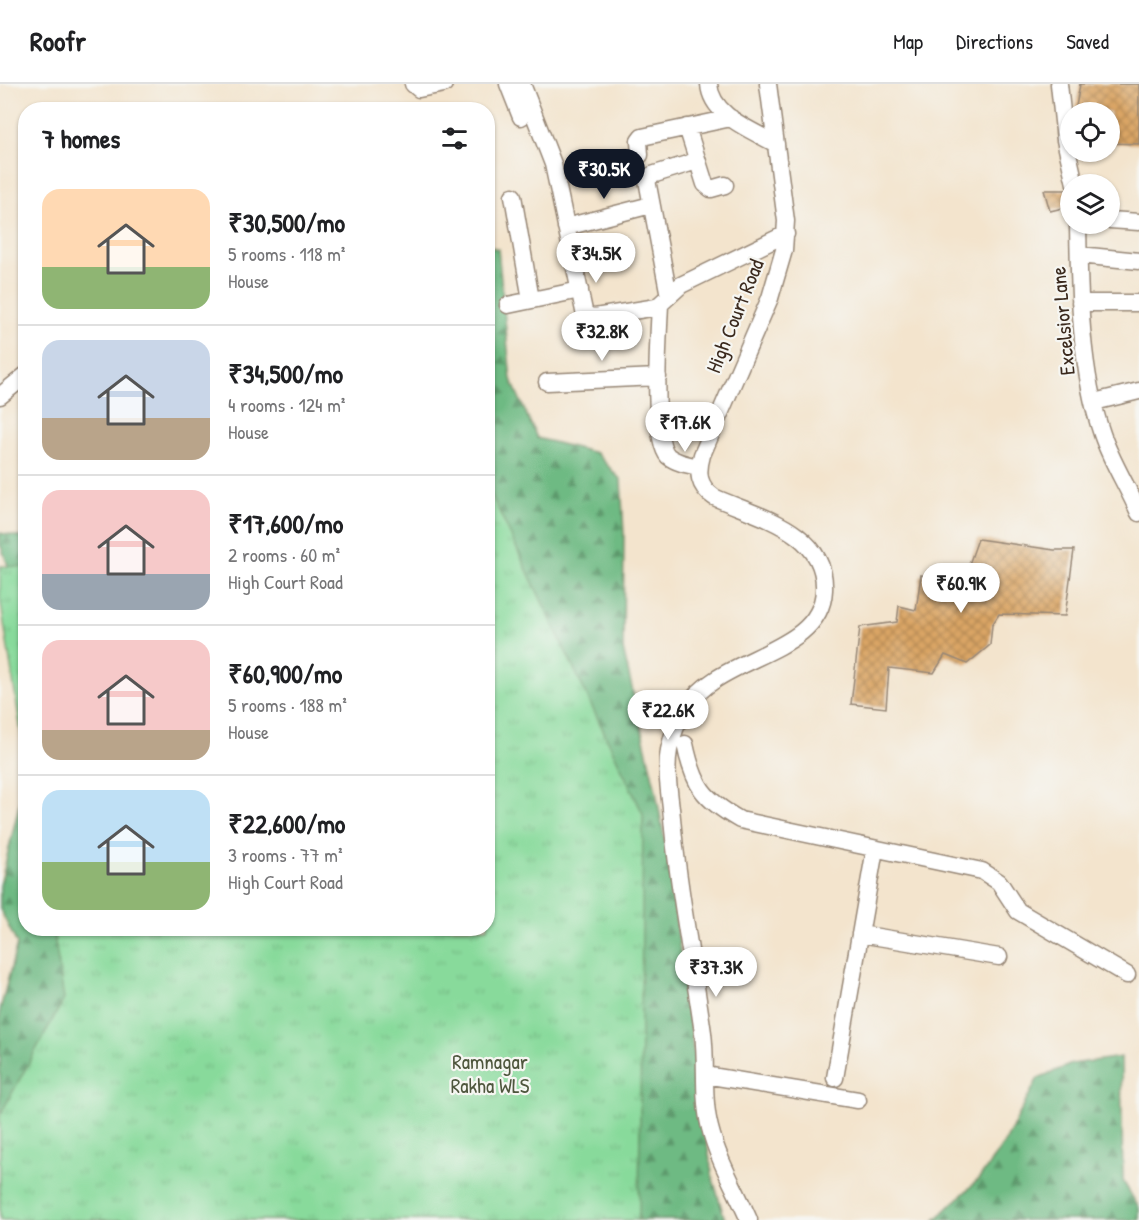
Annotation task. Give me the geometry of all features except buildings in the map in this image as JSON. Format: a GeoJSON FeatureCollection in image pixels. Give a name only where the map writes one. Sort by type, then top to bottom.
{"type":"FeatureCollection","features":[{"type":"Feature","properties":{"kind":"street"},"geometry":{"type":"LineString","coordinates":[[413,84],[424,89],[444,84]]}},
{"type":"Feature","properties":{"kind":"street"},"geometry":{"type":"LineString","coordinates":[[508,84],[521,117]]}},
{"type":"Feature","properties":{"kind":"street"},"geometry":{"type":"LineString","coordinates":[[522,84],[550,154],[584,311],[591,317],[651,309],[687,281],[786,234]]}},
{"type":"Feature","properties":{"kind":"street"},"geometry":{"type":"LineString","coordinates":[[709,84],[716,105],[731,118],[776,144]]}},
{"type":"Feature","properties":{"kind":"street","name":"High Court Road"},"geometry":{"type":"LineString","coordinates":[[699,467],[770,298],[786,234],[768,84]]}},
{"type":"Feature","properties":{"kind":"street"},"geometry":{"type":"LineString","coordinates":[[1059,84],[1065,140],[1073,174]]}},
{"type":"Feature","properties":{"kind":"street"},"geometry":{"type":"LineString","coordinates":[[620,159],[640,155],[639,141],[642,137],[731,118]]}},
{"type":"Feature","properties":{"kind":"street"},"geometry":{"type":"LineString","coordinates":[[687,127],[707,187],[711,189],[725,185]]}},
{"type":"Feature","properties":{"kind":"street"},"geometry":{"type":"LineString","coordinates":[[697,161],[649,178],[647,185],[665,300],[658,377],[658,424],[664,449],[677,461],[699,467],[700,480],[705,490],[727,503],[785,526],[815,556],[824,588],[817,618],[804,632],[717,676],[695,695],[676,727],[669,750],[675,852],[697,989],[710,1129],[749,1220]]}},
{"type":"Feature","properties":{"kind":"street"},"geometry":{"type":"LineString","coordinates":[[513,196],[531,300]]}},
{"type":"Feature","properties":{"kind":"street"},"geometry":{"type":"LineString","coordinates":[[566,227],[651,205]]}},
{"type":"Feature","properties":{"kind":"street"},"geometry":{"type":"LineString","coordinates":[[1120,221],[1139,222]]}},
{"type":"Feature","properties":{"kind":"street","name":"Excelsior Lane"},"geometry":{"type":"LineString","coordinates":[[1078,234],[1082,333],[1095,407],[1106,445],[1132,479],[1139,513]]}},
{"type":"Feature","properties":{"kind":"street"},"geometry":{"type":"LineString","coordinates":[[1079,255],[1139,261]]}},
{"type":"Feature","properties":{"kind":"street"},"geometry":{"type":"LineString","coordinates":[[508,306],[580,290]]}},
{"type":"Feature","properties":{"kind":"street"},"geometry":{"type":"LineString","coordinates":[[1080,303],[1139,303]]}},
{"type":"Feature","properties":{"kind":"street"},"geometry":{"type":"LineString","coordinates":[[548,381],[658,377]]}},
{"type":"Feature","properties":{"kind":"street"},"geometry":{"type":"LineString","coordinates":[[0,396],[18,381]]}},
{"type":"Feature","properties":{"kind":"street"},"geometry":{"type":"LineString","coordinates":[[1095,407],[1139,391]]}},
{"type":"Feature","properties":{"kind":"street"},"geometry":{"type":"LineString","coordinates":[[686,707],[685,744],[691,773],[699,790],[724,811],[740,820],[991,875],[999,882],[1018,911],[1127,975]]}},
{"type":"Feature","properties":{"kind":"street"},"geometry":{"type":"LineString","coordinates":[[669,778],[685,744]]}},
{"type":"Feature","properties":{"kind":"street"},"geometry":{"type":"LineString","coordinates":[[835,1078],[875,849]]}},
{"type":"Feature","properties":{"kind":"street"},"geometry":{"type":"LineString","coordinates":[[860,934],[999,957]]}},
{"type":"Feature","properties":{"kind":"street"},"geometry":{"type":"LineString","coordinates":[[705,1075],[858,1100]]}},
{"type":"Feature","properties":{"kind":"green space","name":"Ramnagar Rakha WLS"},"geometry":{"type":"Polygon","coordinates":[[[495,248],[498,249],[511,379],[537,438],[596,453],[621,480],[624,534],[623,649],[655,787],[667,852],[700,1101],[713,1179],[725,1220],[0,1220],[0,1010],[17,944],[0,909],[0,886],[18,810],[18,936],[495,936],[495,248]]]}},
{"type":"Feature","properties":{"kind":"green space","name":"Ramnagar Rakha WLS"},"geometry":{"type":"Polygon","coordinates":[[[495,503],[643,814],[639,1220],[0,1220],[0,1115],[64,999],[54,936],[495,936],[495,503]]]}},
{"type":"Feature","properties":{"kind":"green space"},"geometry":{"type":"Polygon","coordinates":[[[0,533],[18,537],[18,592],[0,544],[0,533]]]}},
{"type":"Feature","properties":{"kind":"green space"},"geometry":{"type":"Polygon","coordinates":[[[0,566],[18,567],[18,712],[0,598],[0,566]]]}},
{"type":"Feature","properties":{"kind":"green space"},"geometry":{"type":"Polygon","coordinates":[[[1121,1057],[1123,1181],[1139,1208],[1139,1220],[935,1220],[979,1179],[1006,1140],[1038,1078],[1072,1064],[1121,1057]]]}}]}
